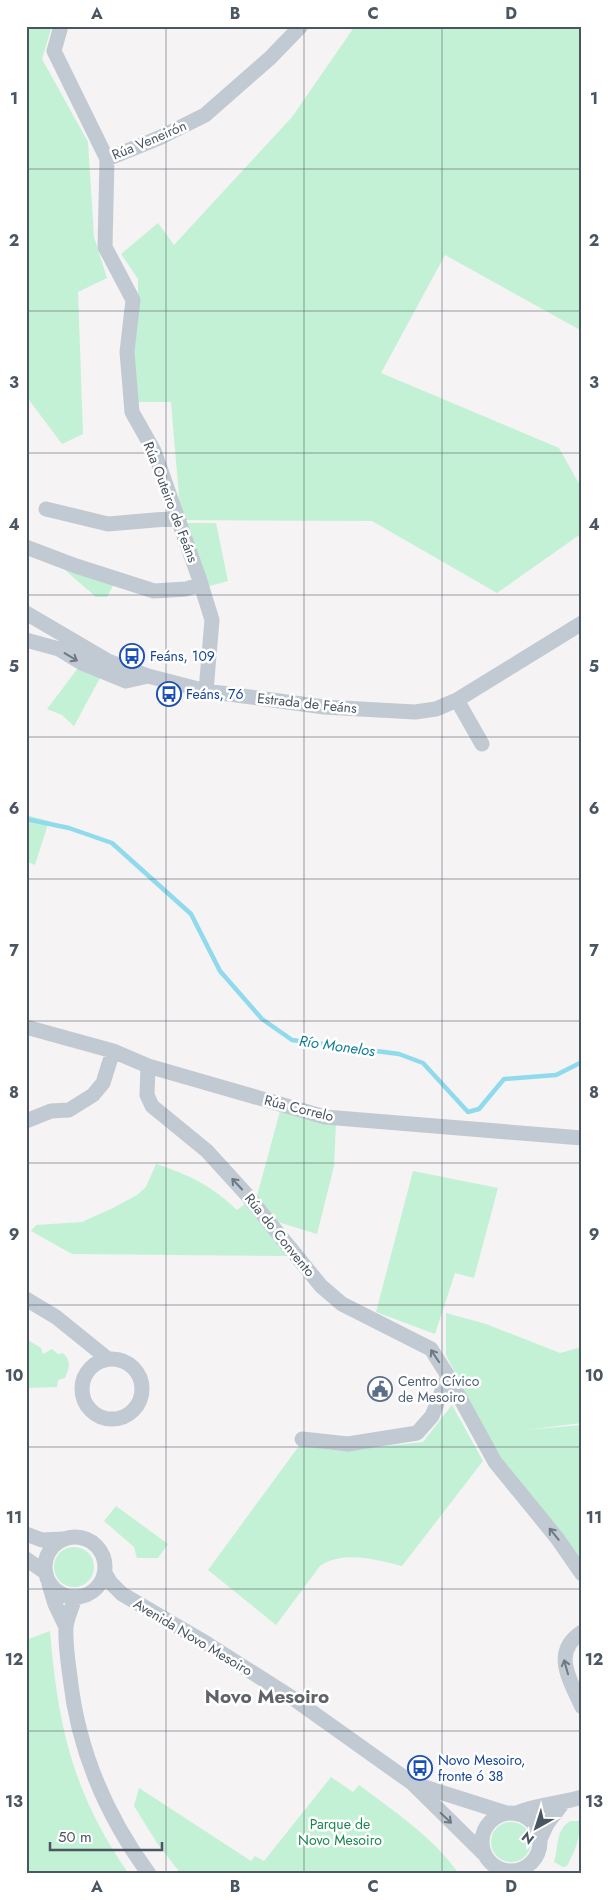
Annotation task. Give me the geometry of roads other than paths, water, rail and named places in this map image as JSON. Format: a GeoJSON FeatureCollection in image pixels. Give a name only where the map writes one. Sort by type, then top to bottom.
{"type":"FeatureCollection","features":[{"type":"Feature","properties":{"kind":"street","name":"Rúa Veneirón"},"geometry":{"type":"LineString","coordinates":[[61,26],[54,52],[107,159],[159,138],[205,115],[270,58],[301,26]]}},
{"type":"Feature","properties":{"kind":"street","name":"Rúa Outeiro de Feáns"},"geometry":{"type":"LineString","coordinates":[[107,159],[105,246],[132,300],[127,352],[132,412],[154,451],[212,620],[206,691]]}},
{"type":"Feature","properties":{"kind":"street"},"geometry":{"type":"LineString","coordinates":[[46,508],[108,524],[178,518]]}},
{"type":"Feature","properties":{"kind":"street"},"geometry":{"type":"LineString","coordinates":[[26,547],[76,566],[154,591],[186,589],[201,584]]}},
{"type":"Feature","properties":{"kind":"street","name":"Estrada de Feáns"},"geometry":{"type":"LineString","coordinates":[[26,613],[108,661],[148,676],[206,691],[324,707],[415,712],[436,708],[458,700],[582,623]]}},
{"type":"Feature","properties":{"kind":"street"},"geometry":{"type":"LineString","coordinates":[[26,640],[59,649],[82,663],[126,681],[148,676]]}},
{"type":"Feature","properties":{"kind":"street"},"geometry":{"type":"LineString","coordinates":[[458,700],[482,744]]}},
{"type":"Feature","properties":{"kind":"street","name":"Rúa Correlo"},"geometry":{"type":"LineString","coordinates":[[26,1027],[113,1051],[148,1066],[326,1117],[582,1138]]}},
{"type":"Feature","properties":{"kind":"street"},"geometry":{"type":"LineString","coordinates":[[26,1121],[51,1111],[69,1110],[93,1095],[103,1083],[113,1051]]}},
{"type":"Feature","properties":{"kind":"street","name":"Rúa do Convento"},"geometry":{"type":"LineString","coordinates":[[148,1066],[147,1095],[152,1106],[207,1151],[247,1195],[321,1286],[342,1304],[431,1349],[495,1462],[557,1538],[582,1574]]}},
{"type":"Feature","properties":{"kind":"street"},"geometry":{"type":"LineString","coordinates":[[26,1299],[56,1317],[108,1359]]}},
{"type":"Feature","properties":{"kind":"street"},"geometry":{"type":"LineString","coordinates":[[85,1342],[89,1368]]}},
{"type":"Feature","properties":{"kind":"street"},"geometry":{"type":"LineString","coordinates":[[118,1359],[128,1363],[136,1370],[141,1380],[142,1390],[140,1400],[134,1409],[126,1416],[116,1419],[96,1414],[88,1407],[83,1398],[82,1388],[89,1368],[98,1362],[118,1359]]}},
{"type":"Feature","properties":{"kind":"street"},"geometry":{"type":"LineString","coordinates":[[302,1439],[348,1444],[417,1433],[432,1416],[448,1376]]}},
{"type":"Feature","properties":{"kind":"street"},"geometry":{"type":"LineString","coordinates":[[26,1534],[42,1540],[75,1537],[85,1539],[94,1544],[101,1552],[105,1562],[105,1573],[98,1587],[80,1597],[64,1596],[26,1558]]}},
{"type":"Feature","properties":{"kind":"street"},"geometry":{"type":"LineString","coordinates":[[64,1539],[55,1544],[48,1552],[45,1562],[47,1577],[55,1604],[66,1627],[73,1704],[85,1754],[104,1803],[116,1826],[149,1874]]}},
{"type":"Feature","properties":{"kind":"street","name":"Avenida Novo Mesoiro"},"geometry":{"type":"LineString","coordinates":[[105,1573],[110,1582],[122,1594],[206,1643],[283,1692],[412,1783],[491,1865]]}},
{"type":"Feature","properties":{"kind":"street","name":"Avenida Novo Mesoiro"},"geometry":{"type":"LineString","coordinates":[[80,1597],[104,1593],[122,1594]]}},
{"type":"Feature","properties":{"kind":"street"},"geometry":{"type":"LineString","coordinates":[[66,1627],[80,1597]]}},
{"type":"Feature","properties":{"kind":"street"},"geometry":{"type":"LineString","coordinates":[[582,1632],[567,1644],[564,1658],[582,1707]]}},
{"type":"Feature","properties":{"kind":"street","name":"Avenida Novo Mesoiro"},"geometry":{"type":"LineString","coordinates":[[412,1783],[511,1813]]}},
{"type":"Feature","properties":{"kind":"street"},"geometry":{"type":"LineString","coordinates":[[563,1803],[547,1824],[540,1838],[538,1854],[534,1862],[517,1872],[491,1865],[482,1837],[490,1821],[531,1807],[563,1803],[582,1797]]}},
{"type":"Feature","properties":{"kind":"street"},"geometry":{"type":"LineString","coordinates":[[511,1813],[532,1821],[540,1838]]}},
{"type":"Feature","properties":{"kind":"waterway","name":"Río Monelos"},"geometry":{"type":"LineString","coordinates":[[26,819],[69,828],[112,843],[191,914],[220,971],[262,1019],[292,1040],[399,1054],[423,1063],[468,1112],[479,1109],[504,1079],[556,1075],[582,1062]]}},
{"type":"Feature","properties":{"kind":"place","name":"Feáns, 109"},"geometry":{"type":"Point","coordinates":[132,656]}},
{"type":"Feature","properties":{"kind":"place","name":"Feáns, 76"},"geometry":{"type":"Point","coordinates":[169,694]}},
{"type":"Feature","properties":{"kind":"place","name":"Centro Cívico de Mesoiro"},"geometry":{"type":"Point","coordinates":[380,1389]}},
{"type":"Feature","properties":{"kind":"place","name":"Novo Mesoiro, fronte ó 38"},"geometry":{"type":"Point","coordinates":[420,1768]}},
{"type":"Feature","properties":{"kind":"district","name":"Novo Mesoiro"},"geometry":{"type":"Point","coordinates":[267,1696]}},
{"type":"Feature","properties":{"kind":"park label","name":"Parque de Novo Mesoiro"},"geometry":{"type":"Point","coordinates":[340,1832]}}]}
